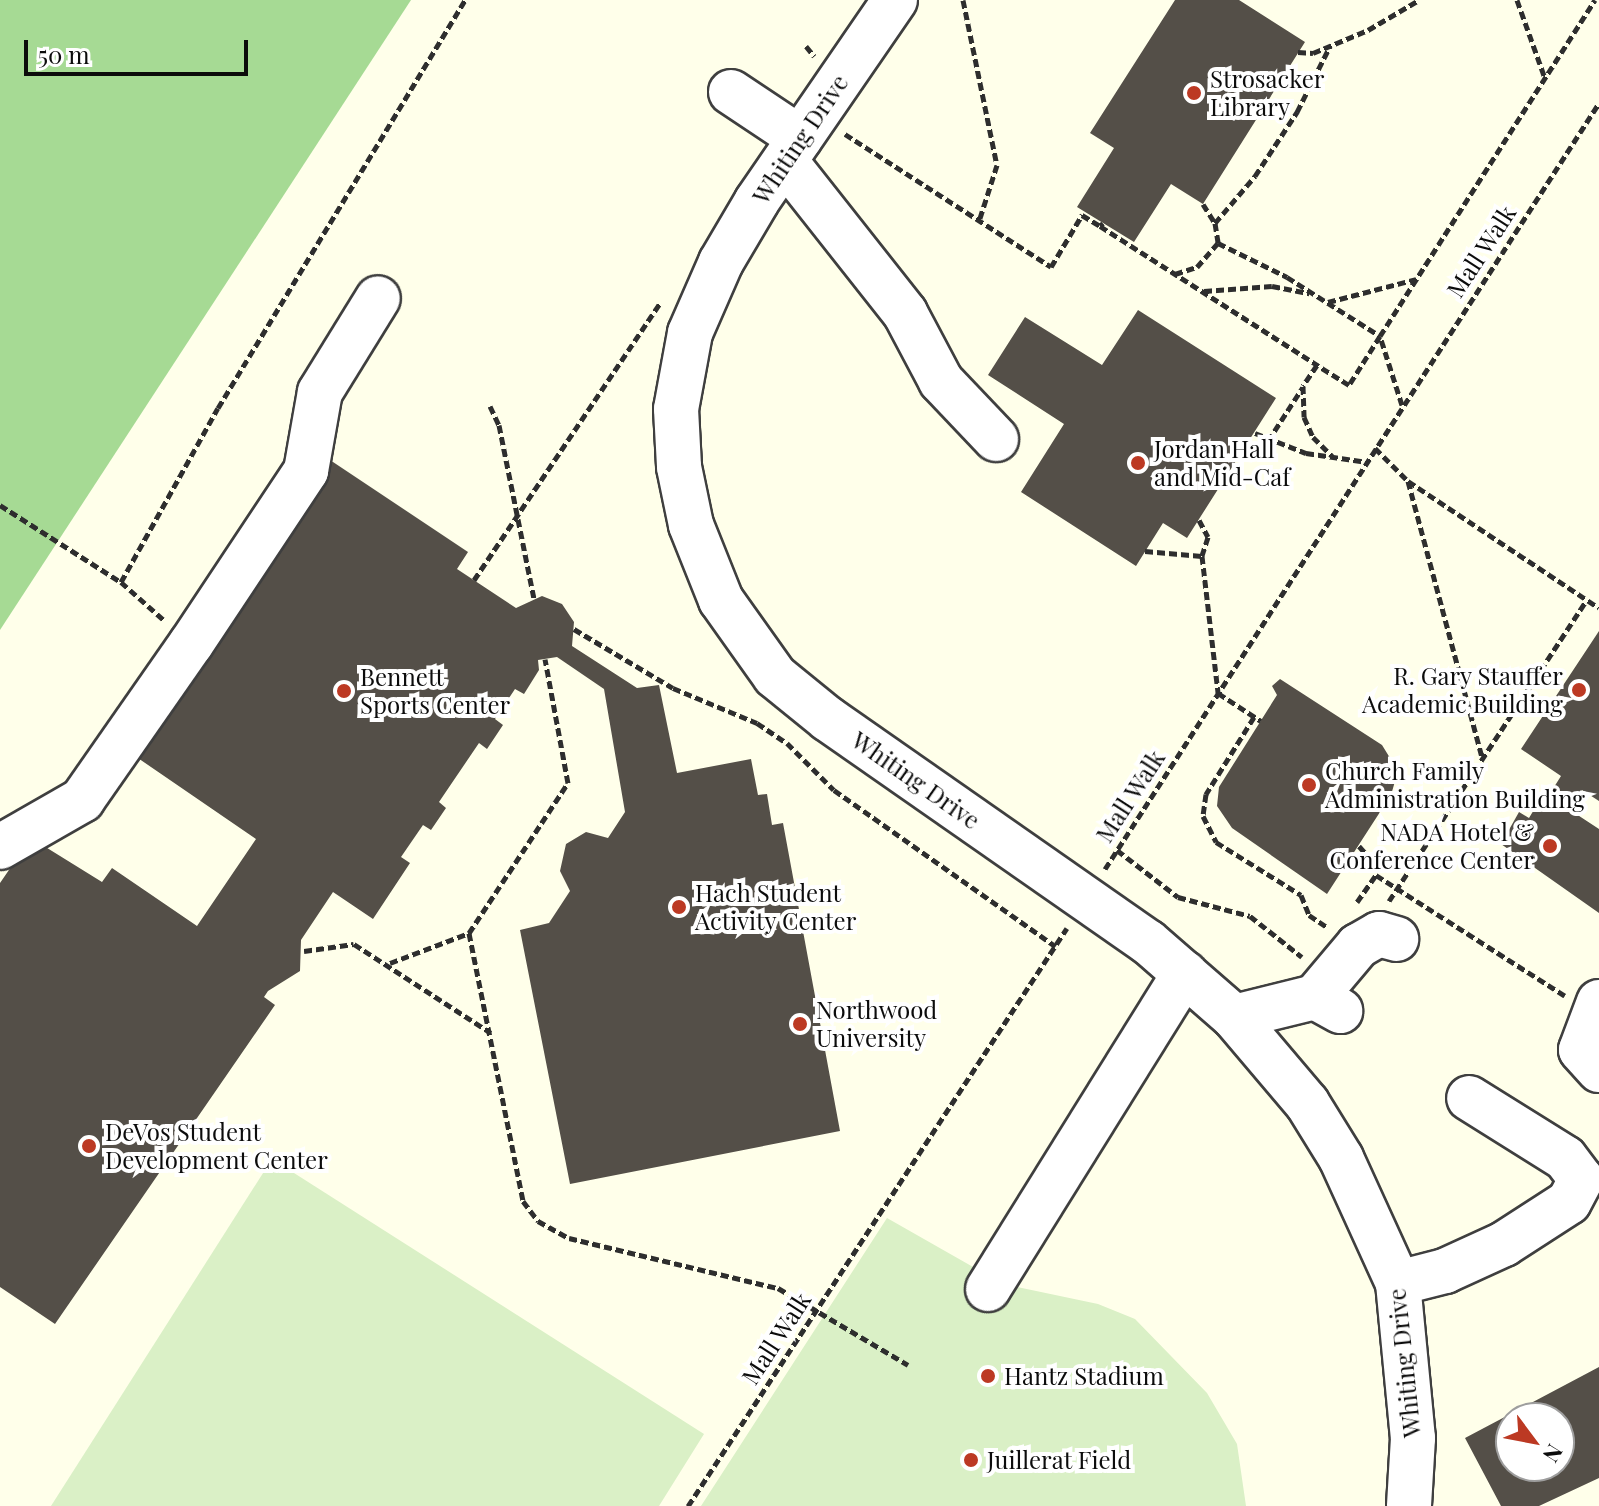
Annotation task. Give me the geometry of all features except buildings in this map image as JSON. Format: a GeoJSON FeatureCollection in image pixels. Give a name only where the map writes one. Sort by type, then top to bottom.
{"type":"FeatureCollection","features":[{"type":"Feature","properties":{"kind":"street","name":"Whiting Drive"},"geometry":{"type":"LineString","coordinates":[[895,0],[792,150],[721,262],[690,333],[676,409],[679,467],[691,525],[721,600],[775,676],[817,711],[1086,899],[1185,973],[1234,1017],[1307,1103],[1341,1158],[1398,1283],[1413,1438],[1409,1506]]}},
{"type":"Feature","properties":{"kind":"street"},"geometry":{"type":"LineString","coordinates":[[731,92],[792,150],[905,313],[941,381],[996,439]]}},
{"type":"Feature","properties":{"kind":"street"},"geometry":{"type":"LineString","coordinates":[[0,847],[82,800],[191,644],[306,471],[320,392],[378,298]]}},
{"type":"Feature","properties":{"kind":"street"},"geometry":{"type":"LineString","coordinates":[[1234,1017],[1328,1004],[1351,931]]}},
{"type":"Feature","properties":{"kind":"street"},"geometry":{"type":"LineString","coordinates":[[988,1289],[1185,973]]}},
{"type":"Feature","properties":{"kind":"street"},"geometry":{"type":"LineString","coordinates":[[1589,1004],[1581,1050],[1599,1070]]}},
{"type":"Feature","properties":{"kind":"street"},"geometry":{"type":"LineString","coordinates":[[1398,1283],[1445,1271],[1504,1244],[1569,1202],[1581,1179],[1565,1158],[1469,1098]]}},
{"type":"Feature","properties":{"kind":"path"},"geometry":{"type":"LineString","coordinates":[[121,582],[218,408],[465,0]]}},
{"type":"Feature","properties":{"kind":"path"},"geometry":{"type":"LineString","coordinates":[[963,0],[997,165],[979,221]]}},
{"type":"Feature","properties":{"kind":"path"},"geometry":{"type":"LineString","coordinates":[[1298,52],[1330,46],[1419,0]]}},
{"type":"Feature","properties":{"kind":"path"},"geometry":{"type":"LineString","coordinates":[[1517,0],[1545,78]]}},
{"type":"Feature","properties":{"kind":"path"},"geometry":{"type":"LineString","coordinates":[[806,46],[838,130],[1051,267],[1082,215],[1102,224],[1349,385],[1595,0]]}},
{"type":"Feature","properties":{"kind":"path"},"geometry":{"type":"LineString","coordinates":[[1215,223],[1255,176],[1297,112],[1330,46]]}},
{"type":"Feature","properties":{"kind":"path","name":"Mall Walk"},"geometry":{"type":"LineString","coordinates":[[688,1506],[1086,899],[1598,107]]}},
{"type":"Feature","properties":{"kind":"path"},"geometry":{"type":"LineString","coordinates":[[1175,274],[1197,267],[1218,243],[1215,223],[1203,204]]}},
{"type":"Feature","properties":{"kind":"path"},"geometry":{"type":"LineString","coordinates":[[1218,243],[1314,294],[1380,336],[1402,406]]}},
{"type":"Feature","properties":{"kind":"path"},"geometry":{"type":"LineString","coordinates":[[1327,302],[1417,279]]}},
{"type":"Feature","properties":{"kind":"path"},"geometry":{"type":"LineString","coordinates":[[1202,292],[1272,286],[1314,294]]}},
{"type":"Feature","properties":{"kind":"path"},"geometry":{"type":"LineString","coordinates":[[474,580],[668,293]]}},
{"type":"Feature","properties":{"kind":"path"},"geometry":{"type":"LineString","coordinates":[[1268,441],[1317,365]]}},
{"type":"Feature","properties":{"kind":"path"},"geometry":{"type":"LineString","coordinates":[[1303,386],[1304,417],[1313,437],[1332,456]]}},
{"type":"Feature","properties":{"kind":"path"},"geometry":{"type":"LineString","coordinates":[[490,406],[499,425],[534,598]]}},
{"type":"Feature","properties":{"kind":"path"},"geometry":{"type":"LineString","coordinates":[[1255,433],[1268,441],[1367,462]]}},
{"type":"Feature","properties":{"kind":"path"},"geometry":{"type":"LineString","coordinates":[[1375,448],[1408,481],[1599,608]]}},
{"type":"Feature","properties":{"kind":"path"},"geometry":{"type":"LineString","coordinates":[[1408,481],[1482,760]]}},
{"type":"Feature","properties":{"kind":"path"},"geometry":{"type":"LineString","coordinates":[[0,505],[121,582],[191,644]]}},
{"type":"Feature","properties":{"kind":"path"},"geometry":{"type":"LineString","coordinates":[[1199,520],[1208,537],[1202,556],[1218,693],[1261,721]]}},
{"type":"Feature","properties":{"kind":"path"},"geometry":{"type":"LineString","coordinates":[[1145,551],[1202,556]]}},
{"type":"Feature","properties":{"kind":"path"},"geometry":{"type":"LineString","coordinates":[[1351,931],[1398,889],[1586,601]]}},
{"type":"Feature","properties":{"kind":"path"},"geometry":{"type":"LineString","coordinates":[[574,629],[673,688],[767,729],[834,790],[1055,946]]}},
{"type":"Feature","properties":{"kind":"path"},"geometry":{"type":"LineString","coordinates":[[390,963],[469,933],[568,783],[545,659]]}},
{"type":"Feature","properties":{"kind":"path"},"geometry":{"type":"LineString","coordinates":[[1254,717],[1206,794],[1203,816],[1216,842],[1301,895],[1309,915],[1351,931]]}},
{"type":"Feature","properties":{"kind":"path"},"geometry":{"type":"LineString","coordinates":[[1351,931],[1376,875],[1375,864],[1359,846]]}},
{"type":"Feature","properties":{"kind":"path"},"geometry":{"type":"LineString","coordinates":[[1117,850],[1178,897],[1250,916],[1302,958],[1312,949]]}},
{"type":"Feature","properties":{"kind":"path"},"geometry":{"type":"LineString","coordinates":[[1376,875],[1589,1004]]}},
{"type":"Feature","properties":{"kind":"path"},"geometry":{"type":"LineString","coordinates":[[469,933],[492,1033],[523,1201],[538,1221],[569,1238],[778,1288],[818,1307],[908,1365]]}},
{"type":"Feature","properties":{"kind":"path"},"geometry":{"type":"LineString","coordinates":[[304,951],[354,944],[390,963],[492,1033]]}},
{"type":"Feature","properties":{"kind":"green space"},"geometry":{"type":"Polygon","coordinates":[[[0,0],[411,0],[0,630],[0,0]]]}},
{"type":"Feature","properties":{"kind":"green space"},"geometry":{"type":"Polygon","coordinates":[[[272,1159],[704,1434],[659,1506],[51,1506],[272,1159]]]}},
{"type":"Feature","properties":{"kind":"green space","name":"Hantz Stadium"},"geometry":{"type":"Polygon","coordinates":[[[887,1218],[1003,1284],[1098,1304],[1135,1319],[1207,1393],[1237,1444],[1246,1506],[701,1506],[887,1218]]]}},
{"type":"Feature","properties":{"kind":"place","name":"Strosacker Library"},"geometry":{"type":"Point","coordinates":[1194,93]}},
{"type":"Feature","properties":{"kind":"place","name":"Jordan Hall and Mid-Caf"},"geometry":{"type":"Point","coordinates":[1138,463]}},
{"type":"Feature","properties":{"kind":"place","name":"R. Gary Stauffer Academic Building"},"geometry":{"type":"Point","coordinates":[1579,690]}},
{"type":"Feature","properties":{"kind":"place","name":"Bennett Sports Center"},"geometry":{"type":"Point","coordinates":[344,691]}},
{"type":"Feature","properties":{"kind":"place","name":"Church Family Administration Building"},"geometry":{"type":"Point","coordinates":[1309,785]}},
{"type":"Feature","properties":{"kind":"place","name":"NADA Hotel & Conference Center"},"geometry":{"type":"Point","coordinates":[1550,846]}},
{"type":"Feature","properties":{"kind":"place","name":"Hach Student Activity Center"},"geometry":{"type":"Point","coordinates":[679,907]}},
{"type":"Feature","properties":{"kind":"place","name":"Northwood University"},"geometry":{"type":"Point","coordinates":[800,1024]}},
{"type":"Feature","properties":{"kind":"place","name":"DeVos Student Development Center"},"geometry":{"type":"Point","coordinates":[89,1146]}},
{"type":"Feature","properties":{"kind":"place","name":"Hantz Stadium"},"geometry":{"type":"Point","coordinates":[988,1376]}},
{"type":"Feature","properties":{"kind":"place","name":"Juillerat Field"},"geometry":{"type":"Point","coordinates":[971,1460]}}]}
